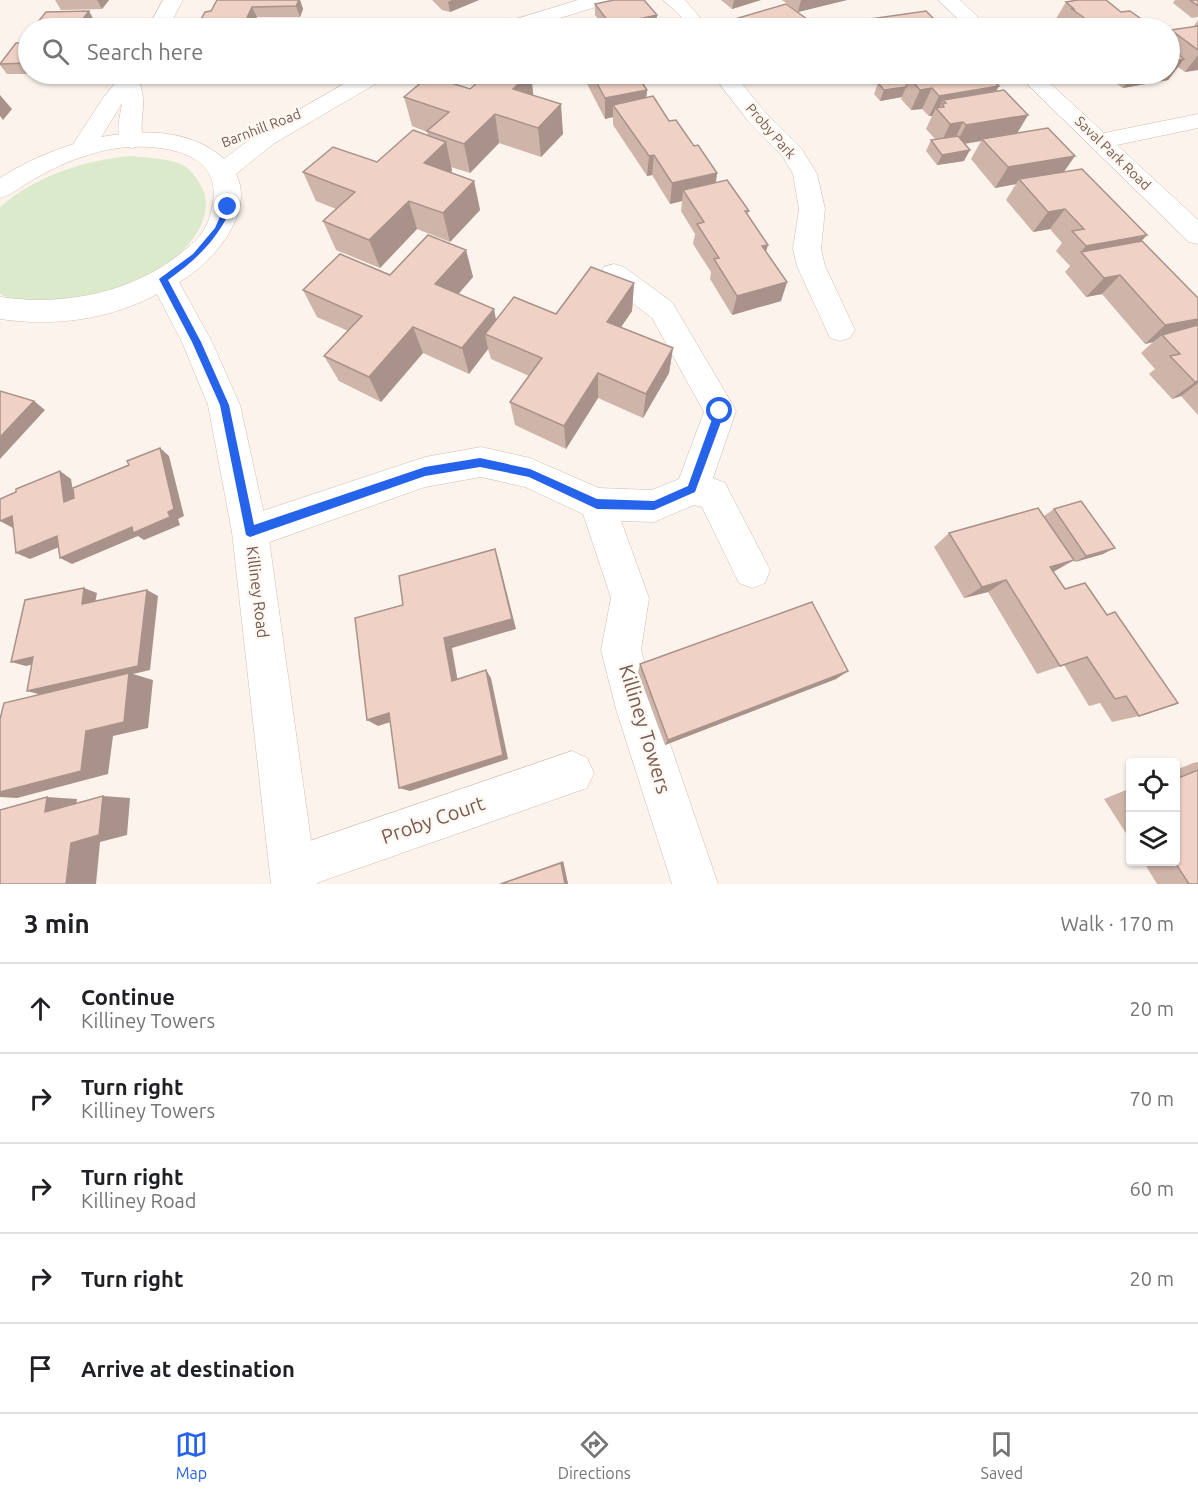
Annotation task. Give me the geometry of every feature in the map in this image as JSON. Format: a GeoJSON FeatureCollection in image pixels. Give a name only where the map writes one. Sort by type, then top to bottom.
{"type":"FeatureCollection","features":[{"type":"Feature","properties":{"kind":"street"},"geometry":{"type":"LineString","coordinates":[[163,18],[173,0]]}},
{"type":"Feature","properties":{"kind":"street"},"geometry":{"type":"LineString","coordinates":[[540,18],[599,0]]}},
{"type":"Feature","properties":{"kind":"street"},"geometry":{"type":"LineString","coordinates":[[672,0],[686,10],[692,18]]}},
{"type":"Feature","properties":{"kind":"street"},"geometry":{"type":"LineString","coordinates":[[948,0],[968,18]]}},
{"type":"Feature","properties":{"kind":"street"},"geometry":{"type":"LineString","coordinates":[[82,149],[111,103],[127,84]]}},
{"type":"Feature","properties":{"kind":"street"},"geometry":{"type":"LineString","coordinates":[[132,84],[134,102],[129,131],[132,141]]}},
{"type":"Feature","properties":{"kind":"street","name":"Barnhill Road"},"geometry":{"type":"LineString","coordinates":[[223,172],[265,139],[359,84]]}},
{"type":"Feature","properties":{"kind":"street","name":"Proby Park"},"geometry":{"type":"LineString","coordinates":[[731,84],[757,117],[792,153],[805,174],[812,209],[807,249],[811,266],[840,330]]}},
{"type":"Feature","properties":{"kind":"street","name":"Saval Park Road"},"geometry":{"type":"LineString","coordinates":[[1039,84],[1198,235]]}},
{"type":"Feature","properties":{"kind":"street","name":"Barnhill Road"},"geometry":{"type":"LineString","coordinates":[[200,152],[322,105]]}},
{"type":"Feature","properties":{"kind":"street"},"geometry":{"type":"LineString","coordinates":[[1101,141],[1198,121]]}},
{"type":"Feature","properties":{"kind":"street"},"geometry":{"type":"LineString","coordinates":[[0,190],[32,169],[82,149],[132,141],[166,142],[200,152],[213,160],[223,172],[228,186],[228,207],[218,230],[196,256],[163,279],[125,298],[96,307],[66,312],[4,313]]}},
{"type":"Feature","properties":{"kind":"street"},"geometry":{"type":"LineString","coordinates":[[614,274],[662,310],[720,411],[692,489]]}},
{"type":"Feature","properties":{"kind":"street","name":"Killiney Road"},"geometry":{"type":"LineString","coordinates":[[163,279],[197,342],[224,405],[250,532],[294,876]]}},
{"type":"Feature","properties":{"kind":"street"},"geometry":{"type":"LineString","coordinates":[[250,532],[425,472],[480,462],[530,473],[597,504],[654,506],[692,489],[713,494],[752,570]]}},
{"type":"Feature","properties":{"kind":"street","name":"Killiney Towers"},"geometry":{"type":"LineString","coordinates":[[597,504],[630,598],[621,650],[637,710],[695,884]]}},
{"type":"Feature","properties":{"kind":"street","name":"Proby Court"},"geometry":{"type":"LineString","coordinates":[[294,876],[572,773]]}},
{"type":"Feature","properties":{"kind":"green space"},"geometry":{"type":"Polygon","coordinates":[[[131,156],[162,159],[181,164],[190,170],[200,184],[205,198],[205,212],[200,227],[181,253],[143,280],[103,295],[74,301],[45,302],[15,299],[0,294],[0,207],[30,186],[61,171],[113,158],[131,156]]]}},
{"type":"Feature","properties":{"kind":"building"},"geometry":{"type":"Polygon","coordinates":[[[217,0],[299,0],[296,6],[252,7],[247,18],[202,18],[205,12],[211,11],[217,0]]]}},
{"type":"Feature","properties":{"kind":"building"},"geometry":{"type":"Polygon","coordinates":[[[614,0],[644,0],[657,15],[643,18],[606,18],[595,4],[614,0]]]}},
{"type":"Feature","properties":{"kind":"building"},"geometry":{"type":"Polygon","coordinates":[[[1106,0],[1121,12],[1130,11],[1140,18],[1084,18],[1066,2],[1106,0]]]}},
{"type":"Feature","properties":{"kind":"building"},"geometry":{"type":"Polygon","coordinates":[[[1190,0],[1198,0],[1198,6],[1190,0]]]}},
{"type":"Feature","properties":{"kind":"building"},"geometry":{"type":"Polygon","coordinates":[[[786,4],[805,18],[738,18],[786,4]]]}},
{"type":"Feature","properties":{"kind":"building"},"geometry":{"type":"Polygon","coordinates":[[[89,11],[84,18],[41,18],[46,12],[89,11]]]}},
{"type":"Feature","properties":{"kind":"building"},"geometry":{"type":"Polygon","coordinates":[[[926,11],[933,18],[877,18],[926,11]]]}},
{"type":"Feature","properties":{"kind":"building"},"geometry":{"type":"Polygon","coordinates":[[[1198,26],[1198,50],[1180,37],[1180,29],[1198,26]]]}},
{"type":"Feature","properties":{"kind":"building"},"geometry":{"type":"Polygon","coordinates":[[[16,43],[18,43],[18,63],[0,64],[16,43]]]}},
{"type":"Feature","properties":{"kind":"building"},"geometry":{"type":"Polygon","coordinates":[[[419,84],[454,84],[470,89],[476,84],[519,84],[513,89],[561,104],[538,128],[495,114],[464,144],[427,131],[449,112],[404,97],[419,84]]]}},
{"type":"Feature","properties":{"kind":"building"},"geometry":{"type":"Polygon","coordinates":[[[597,84],[643,84],[647,90],[605,98],[597,84]]]}},
{"type":"Feature","properties":{"kind":"building"},"geometry":{"type":"Polygon","coordinates":[[[879,84],[907,84],[906,87],[884,90],[879,84]]]}},
{"type":"Feature","properties":{"kind":"building"},"geometry":{"type":"Polygon","coordinates":[[[914,84],[997,84],[999,86],[939,96],[932,88],[920,90],[914,84]]]}},
{"type":"Feature","properties":{"kind":"building"},"geometry":{"type":"Polygon","coordinates":[[[1004,90],[1028,115],[966,125],[963,122],[950,124],[936,108],[944,107],[942,104],[946,103],[943,100],[1004,90]]]}},
{"type":"Feature","properties":{"kind":"building"},"geometry":{"type":"Polygon","coordinates":[[[653,96],[669,121],[676,120],[694,146],[698,145],[717,173],[672,183],[654,155],[649,156],[613,105],[653,96]]]}},
{"type":"Feature","properties":{"kind":"building"},"geometry":{"type":"Polygon","coordinates":[[[1048,128],[1075,156],[1008,167],[982,139],[1048,128]]]}},
{"type":"Feature","properties":{"kind":"building"},"geometry":{"type":"Polygon","coordinates":[[[413,130],[446,142],[424,163],[474,181],[443,213],[409,201],[369,240],[323,221],[355,192],[303,172],[333,147],[377,162],[413,130]]]}},
{"type":"Feature","properties":{"kind":"building"},"geometry":{"type":"Polygon","coordinates":[[[958,136],[970,150],[942,155],[931,140],[958,136]]]}},
{"type":"Feature","properties":{"kind":"building"},"geometry":{"type":"Polygon","coordinates":[[[1082,169],[1147,235],[1086,246],[1072,231],[1084,229],[1065,209],[1048,212],[1019,179],[1082,169]]]}},
{"type":"Feature","properties":{"kind":"building"},"geometry":{"type":"Polygon","coordinates":[[[727,180],[749,211],[745,211],[768,245],[762,246],[787,282],[737,296],[714,259],[719,258],[697,224],[704,222],[683,190],[727,180]]]}},
{"type":"Feature","properties":{"kind":"building"},"geometry":{"type":"Polygon","coordinates":[[[428,235],[466,250],[435,284],[494,309],[462,348],[413,327],[369,377],[324,356],[362,316],[303,290],[340,254],[390,275],[428,235]]]}},
{"type":"Feature","properties":{"kind":"building"},"geometry":{"type":"Polygon","coordinates":[[[1142,241],[1198,298],[1198,319],[1165,325],[1120,275],[1104,278],[1081,252],[1142,241]]]}},
{"type":"Feature","properties":{"kind":"building"},"geometry":{"type":"Polygon","coordinates":[[[591,267],[634,283],[607,322],[673,348],[646,394],[598,373],[564,426],[510,402],[542,358],[485,334],[514,297],[556,314],[591,267]]]}},
{"type":"Feature","properties":{"kind":"building"},"geometry":{"type":"Polygon","coordinates":[[[1198,325],[1198,381],[1195,382],[1170,356],[1180,354],[1162,335],[1198,325]]]}},
{"type":"Feature","properties":{"kind":"building"},"geometry":{"type":"Polygon","coordinates":[[[0,391],[34,401],[0,437],[0,391]]]}},
{"type":"Feature","properties":{"kind":"building"},"geometry":{"type":"Polygon","coordinates":[[[160,448],[174,509],[168,512],[170,517],[133,533],[132,527],[60,558],[57,536],[16,553],[12,516],[0,521],[0,499],[16,492],[16,489],[60,471],[64,502],[74,498],[73,488],[129,465],[127,461],[160,448]]]}},
{"type":"Feature","properties":{"kind":"building"},"geometry":{"type":"Polygon","coordinates":[[[1081,501],[1115,548],[1086,556],[1054,509],[1081,501]]]}},
{"type":"Feature","properties":{"kind":"building"},"geometry":{"type":"Polygon","coordinates":[[[1038,508],[1074,560],[1050,567],[1065,589],[1085,583],[1107,615],[1115,612],[1178,703],[1139,716],[1126,696],[1115,699],[1087,657],[1060,666],[1006,580],[982,587],[949,533],[1038,508]]]}},
{"type":"Feature","properties":{"kind":"building"},"geometry":{"type":"Polygon","coordinates":[[[495,549],[512,619],[444,638],[452,681],[486,670],[503,755],[399,788],[389,713],[367,720],[355,618],[403,605],[399,576],[495,549]]]}},
{"type":"Feature","properties":{"kind":"building"},"geometry":{"type":"Polygon","coordinates":[[[84,588],[82,604],[147,590],[138,666],[27,691],[33,657],[11,662],[25,600],[84,588]]]}},
{"type":"Feature","properties":{"kind":"building"},"geometry":{"type":"Polygon","coordinates":[[[812,602],[848,671],[668,740],[640,664],[812,602]]]}},
{"type":"Feature","properties":{"kind":"building"},"geometry":{"type":"Polygon","coordinates":[[[129,673],[124,722],[86,731],[81,771],[0,792],[0,719],[4,703],[129,673]]]}},
{"type":"Feature","properties":{"kind":"building"},"geometry":{"type":"Polygon","coordinates":[[[1198,770],[1198,884],[1189,884],[1177,866],[1180,866],[1180,777],[1198,770]]]}},
{"type":"Feature","properties":{"kind":"building"},"geometry":{"type":"Polygon","coordinates":[[[103,796],[99,835],[71,843],[66,884],[0,884],[0,810],[47,797],[45,812],[103,796]]]}},
{"type":"Feature","properties":{"kind":"building"},"geometry":{"type":"Polygon","coordinates":[[[561,863],[565,884],[501,884],[561,863]]]}},
{"type":"Feature","properties":{"kind":"route"},"geometry":{"type":"LineString","coordinates":[[228,207],[218,230],[196,256],[163,279],[197,342],[224,405],[250,532],[425,472],[480,462],[530,473],[597,504],[654,506],[692,489],[720,411]]}}]}
